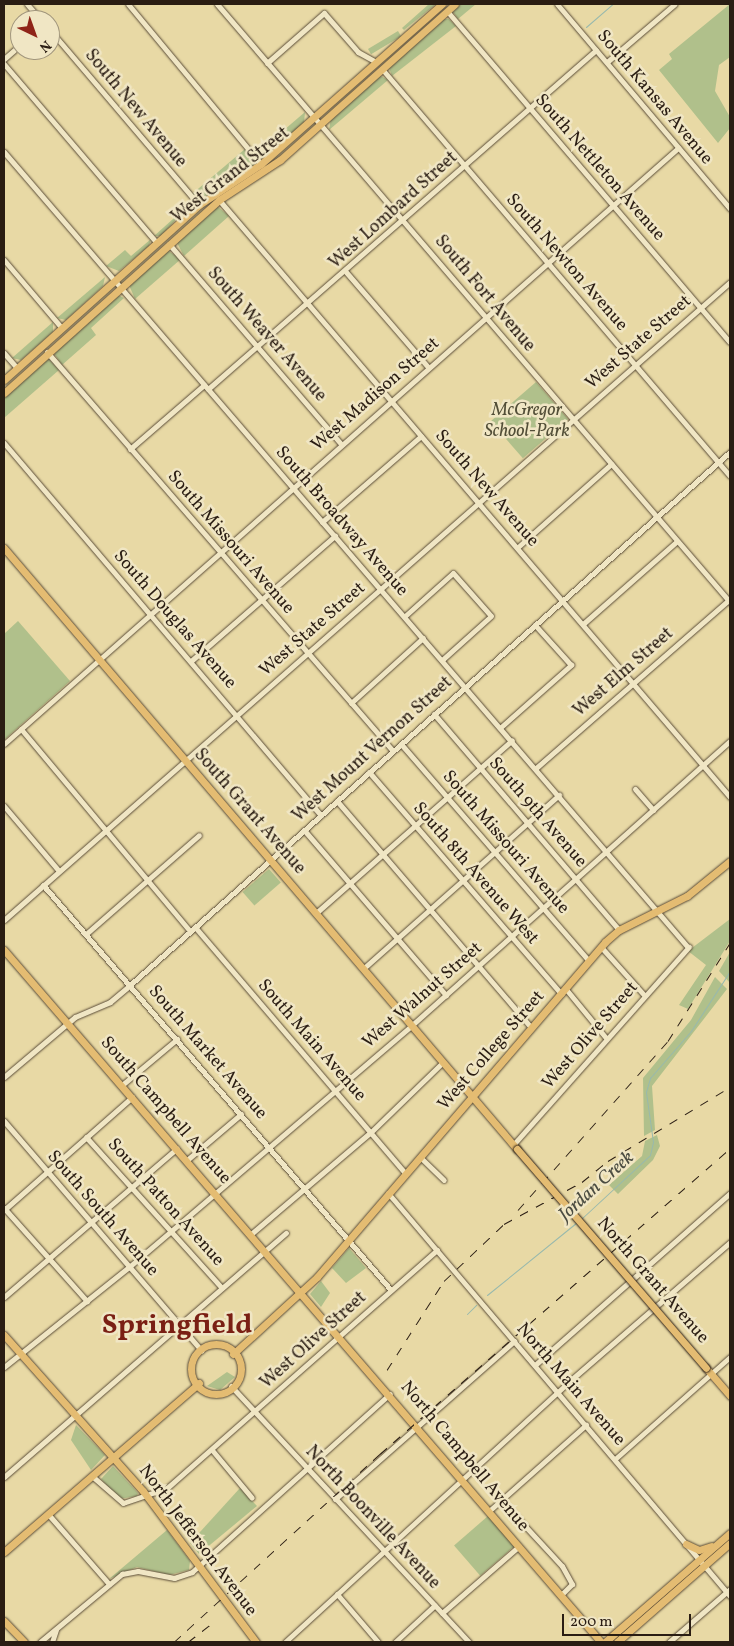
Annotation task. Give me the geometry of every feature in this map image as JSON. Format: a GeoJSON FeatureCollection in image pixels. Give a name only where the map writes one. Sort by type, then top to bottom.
{"type":"FeatureCollection","features":[{"type":"Feature","properties":{"kind":"main road","name":"West Grand Street"},"geometry":{"type":"LineString","coordinates":[[4,380],[61,327],[199,206],[261,164],[442,4]]}},
{"type":"Feature","properties":{"kind":"main road","name":"West Grand Street"},"geometry":{"type":"LineString","coordinates":[[4,393],[47,352],[219,200],[280,160],[455,4]]}},
{"type":"Feature","properties":{"kind":"main road","name":"South Grant Avenue"},"geometry":{"type":"LineString","coordinates":[[4,548],[98,661],[364,968],[471,1097]]}},
{"type":"Feature","properties":{"kind":"main road","name":"West College Street"},"geometry":{"type":"LineString","coordinates":[[233,1354],[302,1293],[601,947],[619,930],[693,892],[730,860]]}},
{"type":"Feature","properties":{"kind":"main road","name":"South Campbell Avenue"},"geometry":{"type":"LineString","coordinates":[[4,950],[302,1293]]}},
{"type":"Feature","properties":{"kind":"main road","name":"North Grant Avenue"},"geometry":{"type":"LineString","coordinates":[[471,1097],[730,1396]]}},
{"type":"Feature","properties":{"kind":"main road","name":"North Campbell Avenue"},"geometry":{"type":"LineString","coordinates":[[302,1293],[418,1425],[601,1642]]}},
{"type":"Feature","properties":{"kind":"main road","name":"North Jefferson Avenue"},"geometry":{"type":"LineString","coordinates":[[4,1335],[23,1352],[148,1497],[256,1642]]}},
{"type":"Feature","properties":{"kind":"main road"},"geometry":{"type":"LineString","coordinates":[[218,1341],[233,1354],[243,1371],[231,1386],[214,1396],[199,1384],[188,1368],[202,1351],[218,1341]]}},
{"type":"Feature","properties":{"kind":"main road"},"geometry":{"type":"LineString","coordinates":[[4,1552],[199,1384]]}},
{"type":"Feature","properties":{"kind":"main road"},"geometry":{"type":"LineString","coordinates":[[617,1642],[702,1563],[730,1533]]}},
{"type":"Feature","properties":{"kind":"main road"},"geometry":{"type":"LineString","coordinates":[[686,1544],[702,1550],[723,1540]]}},
{"type":"Feature","properties":{"kind":"main road"},"geometry":{"type":"LineString","coordinates":[[605,1642],[702,1563],[730,1544]]}},
{"type":"Feature","properties":{"kind":"main road"},"geometry":{"type":"LineString","coordinates":[[4,1621],[24,1642]]}},
{"type":"Feature","properties":{"kind":"main road"},"geometry":{"type":"LineString","coordinates":[[590,1630],[594,1642]]}},
{"type":"Feature","properties":{"kind":"street"},"geometry":{"type":"LineString","coordinates":[[128,4],[261,164]]}},
{"type":"Feature","properties":{"kind":"street","name":"South Fort Avenue"},"geometry":{"type":"LineString","coordinates":[[217,4],[657,518],[730,600]]}},
{"type":"Feature","properties":{"kind":"street","name":"South Kansas Avenue"},"geometry":{"type":"LineString","coordinates":[[557,4],[730,209]]}},
{"type":"Feature","properties":{"kind":"street"},"geometry":{"type":"LineString","coordinates":[[607,62],[675,4]]}},
{"type":"Feature","properties":{"kind":"street","name":"South Nettleton Avenue"},"geometry":{"type":"LineString","coordinates":[[447,11],[730,342]]}},
{"type":"Feature","properties":{"kind":"street"},"geometry":{"type":"LineString","coordinates":[[267,63],[324,13],[358,52],[376,62]]}},
{"type":"Feature","properties":{"kind":"street","name":"South New Avenue"},"geometry":{"type":"LineString","coordinates":[[60,42],[199,206]]}},
{"type":"Feature","properties":{"kind":"street","name":"West Lombard Street"},"geometry":{"type":"LineString","coordinates":[[130,449],[346,272],[596,50]]}},
{"type":"Feature","properties":{"kind":"street"},"geometry":{"type":"LineString","coordinates":[[4,64],[156,243]]}},
{"type":"Feature","properties":{"kind":"street","name":"South Newton Avenue"},"geometry":{"type":"LineString","coordinates":[[382,69],[730,476]]}},
{"type":"Feature","properties":{"kind":"street","name":"West Madison Street"},"geometry":{"type":"LineString","coordinates":[[4,744],[678,148]]}},
{"type":"Feature","properties":{"kind":"street","name":"South Broadway Avenue"},"geometry":{"type":"LineString","coordinates":[[4,152],[501,727],[688,947]]}},
{"type":"Feature","properties":{"kind":"street","name":"South New Avenue"},"geometry":{"type":"LineString","coordinates":[[219,200],[518,547],[730,797]]}},
{"type":"Feature","properties":{"kind":"street","name":"South Weaver Avenue"},"geometry":{"type":"LineString","coordinates":[[170,244],[341,444]]}},
{"type":"Feature","properties":{"kind":"street"},"geometry":{"type":"LineString","coordinates":[[4,260],[61,327]]}},
{"type":"Feature","properties":{"kind":"street"},"geometry":{"type":"LineString","coordinates":[[346,272],[428,368]]}},
{"type":"Feature","properties":{"kind":"street","name":"West State Street"},"geometry":{"type":"LineString","coordinates":[[4,920],[730,282]]}},
{"type":"Feature","properties":{"kind":"street","name":"South Missouri Avenue"},"geometry":{"type":"LineString","coordinates":[[47,352],[393,751]]}},
{"type":"Feature","properties":{"kind":"street"},"geometry":{"type":"LineString","coordinates":[[4,353],[17,368]]}},
{"type":"Feature","properties":{"kind":"street"},"geometry":{"type":"LineString","coordinates":[[322,522],[421,436]]}},
{"type":"Feature","properties":{"kind":"street","name":"South Douglas Avenue"},"geometry":{"type":"LineString","coordinates":[[4,443],[237,714],[321,815]]}},
{"type":"Feature","properties":{"kind":"street","name":"West Mount Vernon Street"},"geometry":{"type":"LineString","coordinates":[[4,1077],[67,1022],[110,1002],[130,985],[730,452]]}},
{"type":"Feature","properties":{"kind":"street"},"geometry":{"type":"LineString","coordinates":[[518,547],[611,464]]}},
{"type":"Feature","properties":{"kind":"street"},"geometry":{"type":"LineString","coordinates":[[191,661],[335,536]]}},
{"type":"Feature","properties":{"kind":"street"},"geometry":{"type":"LineString","coordinates":[[583,624],[677,541]]}},
{"type":"Feature","properties":{"kind":"street"},"geometry":{"type":"LineString","coordinates":[[405,616],[453,573],[490,616],[442,660]]}},
{"type":"Feature","properties":{"kind":"street","name":"West Elm Street"},"geometry":{"type":"LineString","coordinates":[[536,768],[730,600]]}},
{"type":"Feature","properties":{"kind":"street"},"geometry":{"type":"LineString","coordinates":[[501,727],[571,664],[535,625]]}},
{"type":"Feature","properties":{"kind":"street"},"geometry":{"type":"LineString","coordinates":[[351,703],[423,638]]}},
{"type":"Feature","properties":{"kind":"street","name":"South 9th Avenue"},"geometry":{"type":"LineString","coordinates":[[434,714],[526,824],[619,930]]}},
{"type":"Feature","properties":{"kind":"street"},"geometry":{"type":"LineString","coordinates":[[21,729],[108,829],[147,880],[190,931]]}},
{"type":"Feature","properties":{"kind":"street"},"geometry":{"type":"LineString","coordinates":[[316,913],[512,740]]}},
{"type":"Feature","properties":{"kind":"street","name":"West Walnut Street"},"geometry":{"type":"LineString","coordinates":[[4,1367],[129,1267],[411,1026],[730,741]]}},
{"type":"Feature","properties":{"kind":"street","name":"South Missouri Avenue"},"geometry":{"type":"LineString","coordinates":[[400,744],[589,961]]}},
{"type":"Feature","properties":{"kind":"street","name":"South 8th Avenue West"},"geometry":{"type":"LineString","coordinates":[[369,772],[511,938],[606,1038]]}},
{"type":"Feature","properties":{"kind":"street"},"geometry":{"type":"LineString","coordinates":[[635,789],[653,810]]}},
{"type":"Feature","properties":{"kind":"street"},"geometry":{"type":"LineString","coordinates":[[364,968],[559,795]]}},
{"type":"Feature","properties":{"kind":"street"},"geometry":{"type":"LineString","coordinates":[[337,801],[531,1027]]}},
{"type":"Feature","properties":{"kind":"street"},"geometry":{"type":"LineString","coordinates":[[4,806],[59,871]]}},
{"type":"Feature","properties":{"kind":"street"},"geometry":{"type":"LineString","coordinates":[[304,830],[446,995]]}},
{"type":"Feature","properties":{"kind":"street"},"geometry":{"type":"LineString","coordinates":[[86,934],[199,835]]}},
{"type":"Feature","properties":{"kind":"street","name":"South Market Avenue"},"geometry":{"type":"LineString","coordinates":[[44,885],[270,1146],[391,1290]]}},
{"type":"Feature","properties":{"kind":"street","name":"South Main Avenue"},"geometry":{"type":"LineString","coordinates":[[195,927],[405,1173]]}},
{"type":"Feature","properties":{"kind":"street"},"geometry":{"type":"LineString","coordinates":[[601,947],[644,995]]}},
{"type":"Feature","properties":{"kind":"street","name":"West Olive Street"},"geometry":{"type":"LineString","coordinates":[[515,1147],[606,1038],[688,947]]}},
{"type":"Feature","properties":{"kind":"street"},"geometry":{"type":"LineString","coordinates":[[122,1085],[177,1039]]}},
{"type":"Feature","properties":{"kind":"street"},"geometry":{"type":"LineString","coordinates":[[251,1234],[371,1132],[442,1063]]}},
{"type":"Feature","properties":{"kind":"street"},"geometry":{"type":"LineString","coordinates":[[87,1301],[4,1209],[132,1097]]}},
{"type":"Feature","properties":{"kind":"street"},"geometry":{"type":"LineString","coordinates":[[187,1160],[241,1114]]}},
{"type":"Feature","properties":{"kind":"street","name":"South South Avenue"},"geometry":{"type":"LineString","coordinates":[[4,1121],[202,1351]]}},
{"type":"Feature","properties":{"kind":"street","name":"South Patton Avenue"},"geometry":{"type":"LineString","coordinates":[[86,1137],[172,1229],[222,1288]]}},
{"type":"Feature","properties":{"kind":"street"},"geometry":{"type":"LineString","coordinates":[[4,1297],[176,1148]]}},
{"type":"Feature","properties":{"kind":"street"},"geometry":{"type":"LineString","coordinates":[[420,1157],[444,1180]]}},
{"type":"Feature","properties":{"kind":"street","name":"North Main Avenue"},"geometry":{"type":"LineString","coordinates":[[388,1193],[702,1563],[729,1592]]}},
{"type":"Feature","properties":{"kind":"street"},"geometry":{"type":"LineString","coordinates":[[534,1365],[730,1193]]}},
{"type":"Feature","properties":{"kind":"street"},"geometry":{"type":"LineString","coordinates":[[4,1477],[78,1415],[286,1233]]}},
{"type":"Feature","properties":{"kind":"street"},"geometry":{"type":"LineString","coordinates":[[285,1642],[462,1478],[730,1242]]}},
{"type":"Feature","properties":{"kind":"street","name":"West Olive Street"},"geometry":{"type":"LineString","coordinates":[[92,1476],[120,1503],[148,1497],[167,1488],[437,1250]]}},
{"type":"Feature","properties":{"kind":"street"},"geometry":{"type":"LineString","coordinates":[[335,1499],[514,1341]]}},
{"type":"Feature","properties":{"kind":"street"},"geometry":{"type":"LineString","coordinates":[[615,1459],[709,1371],[730,1358]]}},
{"type":"Feature","properties":{"kind":"street","name":"North Boonville Avenue"},"geometry":{"type":"LineString","coordinates":[[231,1386],[306,1469],[469,1642]]}},
{"type":"Feature","properties":{"kind":"street"},"geometry":{"type":"LineString","coordinates":[[40,1642],[109,1584],[130,1572],[174,1578],[199,1565],[390,1393]]}},
{"type":"Feature","properties":{"kind":"street"},"geometry":{"type":"LineString","coordinates":[[489,1511],[586,1425]]}},
{"type":"Feature","properties":{"kind":"street"},"geometry":{"type":"LineString","coordinates":[[212,1450],[252,1498]]}},
{"type":"Feature","properties":{"kind":"street"},"geometry":{"type":"LineString","coordinates":[[501,1500],[562,1566],[572,1584],[561,1595]]}},
{"type":"Feature","properties":{"kind":"street"},"geometry":{"type":"LineString","coordinates":[[48,1514],[109,1584]]}},
{"type":"Feature","properties":{"kind":"street"},"geometry":{"type":"LineString","coordinates":[[442,1613],[519,1546]]}},
{"type":"Feature","properties":{"kind":"street"},"geometry":{"type":"LineString","coordinates":[[669,1642],[729,1592]]}},
{"type":"Feature","properties":{"kind":"street"},"geometry":{"type":"LineString","coordinates":[[337,1594],[378,1642]]}},
{"type":"Feature","properties":{"kind":"street"},"geometry":{"type":"LineString","coordinates":[[394,1642],[435,1605]]}},
{"type":"Feature","properties":{"kind":"street"},"geometry":{"type":"LineString","coordinates":[[52,1642],[58,1627]]}},
{"type":"Feature","properties":{"kind":"green space"},"geometry":{"type":"Polygon","coordinates":[[[429,4],[436,4],[404,30],[402,28],[429,4]]]}},
{"type":"Feature","properties":{"kind":"green space"},"geometry":{"type":"Polygon","coordinates":[[[460,4],[476,4],[458,19],[453,12],[460,4]]]}},
{"type":"Feature","properties":{"kind":"green space"},"geometry":{"type":"Polygon","coordinates":[[[730,4],[730,57],[719,65],[715,91],[730,117],[730,128],[718,143],[659,70],[672,59],[669,54],[730,4]]]}},
{"type":"Feature","properties":{"kind":"green space"},"geometry":{"type":"Polygon","coordinates":[[[442,19],[449,19],[456,26],[392,76],[389,68],[442,19]]]}},
{"type":"Feature","properties":{"kind":"green space"},"geometry":{"type":"Polygon","coordinates":[[[398,31],[401,36],[371,54],[368,49],[398,31]]]}},
{"type":"Feature","properties":{"kind":"green space"},"geometry":{"type":"Polygon","coordinates":[[[379,75],[388,80],[329,130],[331,118],[379,75]]]}},
{"type":"Feature","properties":{"kind":"green space"},"geometry":{"type":"Polygon","coordinates":[[[305,112],[304,123],[265,157],[256,154],[305,112]]]}},
{"type":"Feature","properties":{"kind":"green space"},"geometry":{"type":"Polygon","coordinates":[[[245,149],[254,165],[202,199],[192,194],[245,149]]]}},
{"type":"Feature","properties":{"kind":"green space"},"geometry":{"type":"Polygon","coordinates":[[[192,202],[161,236],[154,236],[192,202]]]}},
{"type":"Feature","properties":{"kind":"green space"},"geometry":{"type":"Polygon","coordinates":[[[217,206],[229,216],[184,256],[176,241],[217,206]]]}},
{"type":"Feature","properties":{"kind":"green space"},"geometry":{"type":"Polygon","coordinates":[[[151,239],[149,246],[119,271],[106,266],[125,250],[131,256],[151,239]]]}},
{"type":"Feature","properties":{"kind":"green space"},"geometry":{"type":"Polygon","coordinates":[[[167,250],[181,259],[135,299],[129,285],[167,250]]]}},
{"type":"Feature","properties":{"kind":"green space"},"geometry":{"type":"Polygon","coordinates":[[[105,277],[103,286],[66,320],[57,318],[105,277]]]}},
{"type":"Feature","properties":{"kind":"green space"},"geometry":{"type":"Polygon","coordinates":[[[118,295],[124,298],[91,328],[96,335],[62,365],[53,352],[118,295]]]}},
{"type":"Feature","properties":{"kind":"green space"},"geometry":{"type":"Polygon","coordinates":[[[53,322],[53,332],[21,360],[12,358],[53,322]]]}},
{"type":"Feature","properties":{"kind":"green space"},"geometry":{"type":"Polygon","coordinates":[[[49,359],[59,370],[4,418],[4,397],[42,360],[49,359]]]}},
{"type":"Feature","properties":{"kind":"green space","name":"McGregor School-Park"},"geometry":{"type":"Polygon","coordinates":[[[536,382],[568,419],[523,458],[491,421],[536,382]]]}},
{"type":"Feature","properties":{"kind":"green space"},"geometry":{"type":"Polygon","coordinates":[[[18,621],[70,681],[4,740],[4,634],[18,621]]]}},
{"type":"Feature","properties":{"kind":"green space"},"geometry":{"type":"Polygon","coordinates":[[[269,869],[281,883],[254,906],[243,892],[269,869]]]}},
{"type":"Feature","properties":{"kind":"green space"},"geometry":{"type":"Polygon","coordinates":[[[730,919],[730,941],[688,1009],[679,1005],[706,965],[688,951],[730,919]]]}},
{"type":"Feature","properties":{"kind":"green space"},"geometry":{"type":"Polygon","coordinates":[[[730,952],[730,983],[719,971],[730,952]]]}},
{"type":"Feature","properties":{"kind":"green space"},"geometry":{"type":"Polygon","coordinates":[[[715,977],[727,989],[652,1086],[655,1130],[644,1136],[643,1078],[691,1020],[715,977]]]}},
{"type":"Feature","properties":{"kind":"green space"},"geometry":{"type":"Polygon","coordinates":[[[657,1135],[660,1146],[653,1160],[618,1194],[609,1185],[642,1156],[645,1141],[657,1135]]]}},
{"type":"Feature","properties":{"kind":"green space"},"geometry":{"type":"Polygon","coordinates":[[[349,1248],[366,1268],[346,1283],[332,1268],[349,1248]]]}},
{"type":"Feature","properties":{"kind":"green space"},"geometry":{"type":"Polygon","coordinates":[[[321,1281],[330,1293],[321,1307],[310,1294],[321,1281]]]}},
{"type":"Feature","properties":{"kind":"green space"},"geometry":{"type":"Polygon","coordinates":[[[227,1372],[235,1377],[220,1390],[207,1386],[227,1372]]]}},
{"type":"Feature","properties":{"kind":"green space"},"geometry":{"type":"Polygon","coordinates":[[[76,1425],[105,1455],[91,1470],[71,1440],[76,1425]]]}},
{"type":"Feature","properties":{"kind":"green space"},"geometry":{"type":"Polygon","coordinates":[[[113,1466],[138,1493],[137,1496],[119,1499],[101,1479],[113,1466]]]}},
{"type":"Feature","properties":{"kind":"green space"},"geometry":{"type":"Polygon","coordinates":[[[240,1488],[257,1506],[199,1554],[190,1543],[240,1488]]]}},
{"type":"Feature","properties":{"kind":"green space"},"geometry":{"type":"Polygon","coordinates":[[[488,1516],[514,1546],[480,1576],[454,1546],[488,1516]]]}},
{"type":"Feature","properties":{"kind":"green space"},"geometry":{"type":"Polygon","coordinates":[[[167,1530],[190,1561],[189,1570],[169,1575],[137,1567],[109,1579],[167,1530]]]}},
{"type":"Feature","properties":{"kind":"waterway"},"geometry":{"type":"LineString","coordinates":[[586,27],[612,4]]}},
{"type":"Feature","properties":{"kind":"waterway","name":"Jordan Creek"},"geometry":{"type":"LineString","coordinates":[[581,1219],[650,1155],[653,1142],[646,1092],[650,1078],[691,1031],[730,971]]}},
{"type":"Feature","properties":{"kind":"waterway","name":"Jordan Creek"},"geometry":{"type":"LineString","coordinates":[[487,1295],[576,1223]]}},
{"type":"Feature","properties":{"kind":"waterway","name":"Jordan Creek"},"geometry":{"type":"LineString","coordinates":[[467,1314],[476,1305]]}},
{"type":"Feature","properties":{"kind":"railway"},"geometry":{"type":"LineString","coordinates":[[518,1210],[668,1041],[730,943]]}},
{"type":"Feature","properties":{"kind":"railway"},"geometry":{"type":"LineString","coordinates":[[387,1370],[444,1281],[504,1224],[582,1182],[608,1161],[730,1087]]}},
{"type":"Feature","properties":{"kind":"railway"},"geometry":{"type":"LineString","coordinates":[[174,1642],[380,1454],[730,1149]]}},
{"type":"Feature","properties":{"kind":"railway"},"geometry":{"type":"LineString","coordinates":[[188,1642],[215,1621]]}},
{"type":"Feature","properties":{"kind":"district","name":"Springfield"},"geometry":{"type":"Point","coordinates":[177,1326]}}]}
